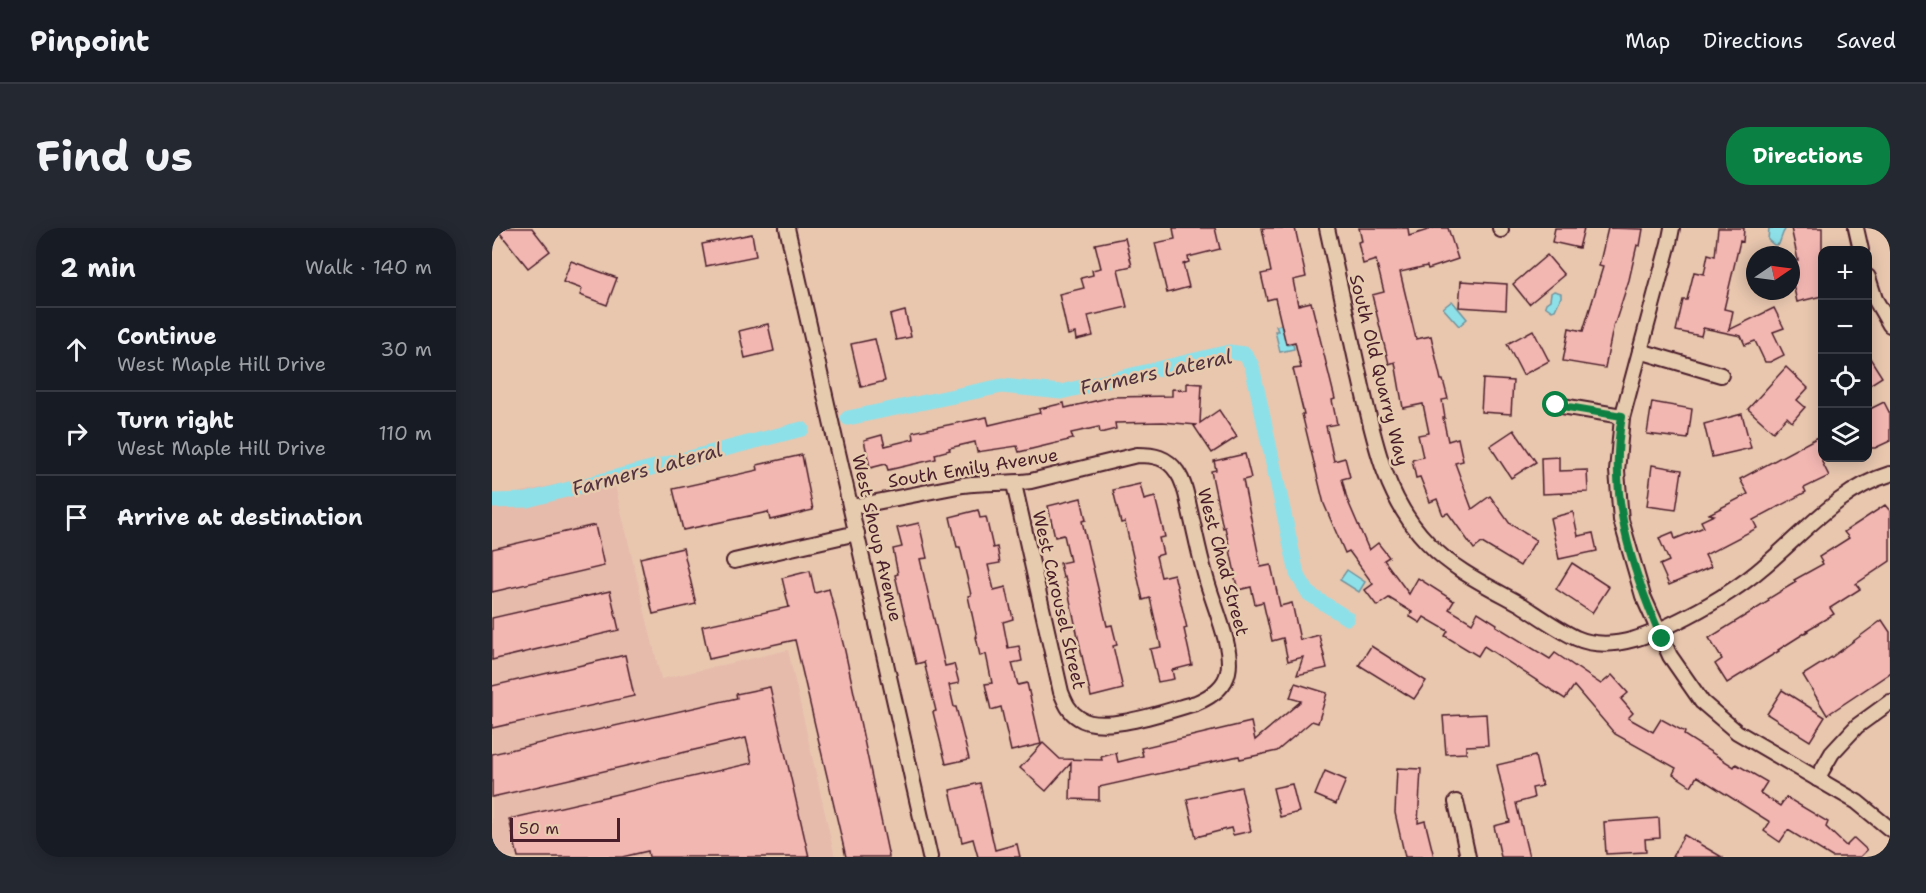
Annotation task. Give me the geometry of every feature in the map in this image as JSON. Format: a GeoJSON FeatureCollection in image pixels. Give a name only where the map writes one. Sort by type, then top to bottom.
{"type":"FeatureCollection","features":[{"type":"Feature","properties":{"kind":"street","name":"West Shoup Avenue"},"geometry":{"type":"LineString","coordinates":[[787,228],[930,857]]}},
{"type":"Feature","properties":{"kind":"street","name":"South Old Quarry Way"},"geometry":{"type":"LineString","coordinates":[[1327,228],[1378,457],[1392,490],[1413,526],[1429,544],[1460,569],[1577,638],[1604,644],[1631,641],[1686,617],[1736,590],[1815,520],[1849,495],[1890,474]]}},
{"type":"Feature","properties":{"kind":"street"},"geometry":{"type":"LineString","coordinates":[[1672,228],[1670,243],[1622,416],[1617,471],[1621,520],[1643,596],[1670,656],[1702,702],[1737,732],[1857,802],[1890,829]]}},
{"type":"Feature","properties":{"kind":"street"},"geometry":{"type":"LineString","coordinates":[[1856,228],[1860,246]]}},
{"type":"Feature","properties":{"kind":"street"},"geometry":{"type":"LineString","coordinates":[[1872,290],[1890,325]]}},
{"type":"Feature","properties":{"kind":"street"},"geometry":{"type":"LineString","coordinates":[[1640,351],[1721,375]]}},
{"type":"Feature","properties":{"kind":"street"},"geometry":{"type":"LineString","coordinates":[[1556,405],[1622,416]]}},
{"type":"Feature","properties":{"kind":"street","name":"South Emily Avenue"},"geometry":{"type":"LineString","coordinates":[[851,507],[963,484],[980,482],[1014,484],[1031,481],[1137,455],[1155,455],[1170,463]]}},
{"type":"Feature","properties":{"kind":"street","name":"West Chad Street"},"geometry":{"type":"LineString","coordinates":[[1080,719],[1095,725],[1113,724],[1197,703],[1219,689],[1228,675],[1230,662],[1227,647],[1205,575],[1185,488],[1179,473],[1170,463]]}},
{"type":"Feature","properties":{"kind":"street","name":"West Carousel Street"},"geometry":{"type":"LineString","coordinates":[[1014,484],[1061,692],[1067,707],[1080,719]]}},
{"type":"Feature","properties":{"kind":"street"},"geometry":{"type":"LineString","coordinates":[[734,561],[857,533]]}},
{"type":"Feature","properties":{"kind":"street"},"geometry":{"type":"LineString","coordinates":[[1817,778],[1832,753],[1857,726],[1890,702]]}},
{"type":"Feature","properties":{"kind":"street"},"geometry":{"type":"LineString","coordinates":[[1456,802],[1468,857]]}},
{"type":"Feature","properties":{"kind":"shaded area"},"geometry":{"type":"Polygon","coordinates":[[[612,473],[661,679],[788,650],[835,857],[492,857],[492,498],[612,473]]]}},
{"type":"Feature","properties":{"kind":"water"},"geometry":{"type":"Polygon","coordinates":[[[1769,228],[1786,228],[1779,244],[1774,245],[1768,240],[1769,228]]]}},
{"type":"Feature","properties":{"kind":"water"},"geometry":{"type":"Polygon","coordinates":[[[1554,291],[1561,293],[1561,297],[1555,310],[1552,311],[1545,306],[1554,291]]]}},
{"type":"Feature","properties":{"kind":"water"},"geometry":{"type":"Polygon","coordinates":[[[1452,301],[1467,319],[1459,326],[1443,308],[1452,301]]]}},
{"type":"Feature","properties":{"kind":"water"},"geometry":{"type":"Polygon","coordinates":[[[1281,325],[1287,345],[1293,344],[1294,349],[1280,352],[1275,331],[1278,331],[1276,326],[1281,325]]]}},
{"type":"Feature","properties":{"kind":"water"},"geometry":{"type":"Polygon","coordinates":[[[1347,570],[1365,582],[1359,592],[1340,580],[1347,570]]]}},
{"type":"Feature","properties":{"kind":"building"},"geometry":{"type":"Polygon","coordinates":[[[496,228],[532,228],[550,251],[528,268],[496,228]]]}},
{"type":"Feature","properties":{"kind":"building"},"geometry":{"type":"Polygon","coordinates":[[[1173,228],[1215,228],[1220,249],[1188,257],[1189,262],[1183,264],[1189,287],[1167,293],[1155,243],[1175,239],[1173,228]]]}},
{"type":"Feature","properties":{"kind":"building"},"geometry":{"type":"Polygon","coordinates":[[[1262,228],[1295,228],[1306,277],[1293,280],[1298,305],[1311,302],[1335,399],[1332,400],[1337,424],[1326,426],[1334,461],[1345,458],[1350,477],[1342,479],[1347,499],[1369,550],[1378,543],[1389,557],[1384,560],[1409,594],[1418,578],[1454,601],[1449,609],[1472,623],[1478,612],[1497,624],[1496,626],[1550,659],[1555,653],[1601,684],[1612,675],[1628,693],[1621,699],[1633,713],[1628,718],[1653,732],[1661,719],[1685,732],[1684,735],[1734,767],[1736,764],[1767,782],[1760,793],[1780,806],[1786,797],[1828,822],[1826,827],[1846,846],[1854,838],[1867,850],[1860,857],[1832,857],[1788,830],[1780,842],[1764,831],[1770,822],[1697,776],[1691,786],[1673,774],[1676,768],[1615,734],[1574,686],[1565,699],[1484,646],[1478,656],[1445,636],[1448,631],[1424,617],[1420,623],[1409,616],[1412,612],[1389,598],[1377,606],[1365,590],[1373,584],[1349,551],[1345,553],[1324,504],[1293,369],[1301,368],[1295,342],[1286,344],[1275,298],[1267,300],[1261,274],[1271,272],[1262,228]]]}},
{"type":"Feature","properties":{"kind":"building"},"geometry":{"type":"Polygon","coordinates":[[[1359,228],[1408,228],[1409,236],[1434,228],[1448,228],[1458,259],[1428,269],[1427,266],[1400,272],[1416,339],[1431,336],[1441,380],[1443,380],[1448,399],[1442,400],[1448,441],[1458,438],[1463,461],[1455,463],[1472,509],[1490,496],[1510,524],[1536,540],[1520,566],[1482,543],[1474,549],[1448,513],[1443,515],[1437,499],[1430,502],[1420,477],[1416,478],[1412,460],[1423,457],[1418,435],[1429,433],[1423,404],[1403,408],[1395,362],[1389,364],[1372,295],[1384,292],[1376,260],[1363,264],[1358,242],[1362,241],[1359,228]]]}},
{"type":"Feature","properties":{"kind":"building"},"geometry":{"type":"Polygon","coordinates":[[[1555,228],[1584,228],[1579,248],[1552,242],[1555,228]]]}},
{"type":"Feature","properties":{"kind":"building"},"geometry":{"type":"Polygon","coordinates":[[[1608,228],[1643,229],[1640,246],[1637,245],[1629,280],[1614,323],[1605,368],[1563,361],[1569,328],[1583,331],[1603,267],[1599,266],[1608,228]]]}},
{"type":"Feature","properties":{"kind":"building"},"geometry":{"type":"Polygon","coordinates":[[[1718,228],[1744,228],[1743,242],[1740,241],[1724,309],[1733,311],[1729,330],[1774,308],[1784,328],[1773,332],[1784,355],[1770,362],[1765,362],[1755,341],[1745,345],[1741,336],[1703,328],[1701,336],[1676,331],[1683,300],[1687,300],[1694,272],[1704,274],[1708,254],[1715,256],[1718,228]]]}},
{"type":"Feature","properties":{"kind":"building"},"geometry":{"type":"Polygon","coordinates":[[[1791,228],[1822,228],[1822,246],[1818,246],[1818,297],[1797,302],[1797,300],[1800,300],[1800,246],[1795,246],[1791,228]]]}},
{"type":"Feature","properties":{"kind":"building"},"geometry":{"type":"Polygon","coordinates":[[[752,234],[756,256],[706,266],[702,244],[752,234]]]}},
{"type":"Feature","properties":{"kind":"building"},"geometry":{"type":"Polygon","coordinates":[[[1125,238],[1132,266],[1118,269],[1127,307],[1088,316],[1093,336],[1076,340],[1075,333],[1068,335],[1059,294],[1084,288],[1081,278],[1093,275],[1092,270],[1101,268],[1095,244],[1125,238]]]}},
{"type":"Feature","properties":{"kind":"building"},"geometry":{"type":"Polygon","coordinates":[[[1547,255],[1564,275],[1529,304],[1513,284],[1547,255]]]}},
{"type":"Feature","properties":{"kind":"building"},"geometry":{"type":"Polygon","coordinates":[[[571,261],[617,278],[607,305],[580,295],[582,289],[563,282],[571,261]]]}},
{"type":"Feature","properties":{"kind":"building"},"geometry":{"type":"Polygon","coordinates":[[[1461,281],[1507,284],[1506,310],[1459,307],[1461,281]]]}},
{"type":"Feature","properties":{"kind":"building"},"geometry":{"type":"Polygon","coordinates":[[[905,311],[911,337],[896,340],[890,315],[905,311]]]}},
{"type":"Feature","properties":{"kind":"building"},"geometry":{"type":"Polygon","coordinates":[[[768,324],[774,351],[745,358],[739,331],[768,324]]]}},
{"type":"Feature","properties":{"kind":"building"},"geometry":{"type":"Polygon","coordinates":[[[1533,330],[1549,361],[1523,375],[1507,344],[1533,330]]]}},
{"type":"Feature","properties":{"kind":"building"},"geometry":{"type":"Polygon","coordinates":[[[875,339],[885,381],[861,387],[851,344],[875,339]]]}},
{"type":"Feature","properties":{"kind":"building"},"geometry":{"type":"Polygon","coordinates":[[[1872,361],[1882,377],[1872,383],[1872,361]]]}},
{"type":"Feature","properties":{"kind":"building"},"geometry":{"type":"Polygon","coordinates":[[[1786,367],[1808,388],[1797,400],[1805,407],[1792,422],[1787,417],[1773,432],[1748,409],[1786,367]]]}},
{"type":"Feature","properties":{"kind":"building"},"geometry":{"type":"Polygon","coordinates":[[[1483,379],[1513,381],[1511,414],[1481,412],[1483,379]]]}},
{"type":"Feature","properties":{"kind":"building"},"geometry":{"type":"Polygon","coordinates":[[[1187,383],[1202,384],[1200,423],[1219,410],[1237,437],[1212,453],[1194,426],[1197,425],[1163,422],[1115,423],[1116,429],[1100,433],[1099,427],[1071,433],[1073,439],[1019,452],[1017,446],[977,452],[975,442],[935,454],[936,459],[888,470],[886,464],[870,468],[864,440],[882,435],[885,446],[914,439],[913,432],[987,417],[989,425],[1040,413],[1039,409],[1064,403],[1065,408],[1112,397],[1172,396],[1172,389],[1187,390],[1187,383]]]}},
{"type":"Feature","properties":{"kind":"building"},"geometry":{"type":"Polygon","coordinates":[[[1652,402],[1692,409],[1688,439],[1647,434],[1652,402]]]}},
{"type":"Feature","properties":{"kind":"building"},"geometry":{"type":"Polygon","coordinates":[[[1884,402],[1890,414],[1890,441],[1875,448],[1872,448],[1872,408],[1884,402]]]}},
{"type":"Feature","properties":{"kind":"building"},"geometry":{"type":"Polygon","coordinates":[[[1742,414],[1751,448],[1712,457],[1704,424],[1742,414]]]}},
{"type":"Feature","properties":{"kind":"building"},"geometry":{"type":"Polygon","coordinates":[[[1514,430],[1536,462],[1511,478],[1490,446],[1514,430]]]}},
{"type":"Feature","properties":{"kind":"building"},"geometry":{"type":"Polygon","coordinates":[[[1818,437],[1818,462],[1822,462],[1829,476],[1804,488],[1806,492],[1753,520],[1757,528],[1705,555],[1711,567],[1669,585],[1660,565],[1669,561],[1659,538],[1673,532],[1675,539],[1704,527],[1701,521],[1714,515],[1709,514],[1748,494],[1740,479],[1818,437]]]}},
{"type":"Feature","properties":{"kind":"building"},"geometry":{"type":"Polygon","coordinates":[[[1245,454],[1251,478],[1243,480],[1261,567],[1271,565],[1280,606],[1292,603],[1300,640],[1319,635],[1327,668],[1297,675],[1303,657],[1288,661],[1283,638],[1272,641],[1263,602],[1255,604],[1251,587],[1238,590],[1211,471],[1216,470],[1214,461],[1245,454]]]}},
{"type":"Feature","properties":{"kind":"building"},"geometry":{"type":"Polygon","coordinates":[[[802,455],[813,510],[770,520],[768,512],[683,530],[673,489],[758,470],[757,465],[802,455]]]}},
{"type":"Feature","properties":{"kind":"building"},"geometry":{"type":"Polygon","coordinates":[[[1559,457],[1559,471],[1587,470],[1588,492],[1542,494],[1541,458],[1559,457]]]}},
{"type":"Feature","properties":{"kind":"building"},"geometry":{"type":"Polygon","coordinates":[[[1652,465],[1682,470],[1676,510],[1647,506],[1652,465]]]}},
{"type":"Feature","properties":{"kind":"building"},"geometry":{"type":"Polygon","coordinates":[[[1140,484],[1144,500],[1155,497],[1165,537],[1159,538],[1163,554],[1156,556],[1161,577],[1174,574],[1187,628],[1184,629],[1192,665],[1172,670],[1174,679],[1158,682],[1150,649],[1161,647],[1150,598],[1143,600],[1125,522],[1121,523],[1113,490],[1140,484]]]}},
{"type":"Feature","properties":{"kind":"building"},"geometry":{"type":"Polygon","coordinates":[[[1081,498],[1086,520],[1082,521],[1107,626],[1112,625],[1117,645],[1113,646],[1123,689],[1091,697],[1060,563],[1070,561],[1064,535],[1055,537],[1048,506],[1081,498]]]}},
{"type":"Feature","properties":{"kind":"building"},"geometry":{"type":"Polygon","coordinates":[[[1885,505],[1890,511],[1890,561],[1856,584],[1860,589],[1830,608],[1834,614],[1727,683],[1715,664],[1722,659],[1709,638],[1769,601],[1768,599],[1796,582],[1794,580],[1823,564],[1819,557],[1849,538],[1844,532],[1885,505]]]}},
{"type":"Feature","properties":{"kind":"building"},"geometry":{"type":"Polygon","coordinates":[[[978,510],[980,518],[986,517],[993,548],[997,547],[1000,563],[988,565],[994,590],[1006,587],[1013,619],[1003,622],[1008,648],[1019,646],[1022,661],[1012,663],[1018,685],[1027,683],[1041,744],[1011,751],[1001,707],[991,710],[985,684],[992,683],[986,654],[980,656],[968,596],[971,595],[960,547],[957,547],[950,517],[978,510]]]}},
{"type":"Feature","properties":{"kind":"building"},"geometry":{"type":"Polygon","coordinates":[[[1573,512],[1578,536],[1593,533],[1597,551],[1559,559],[1550,518],[1573,512]]]}},
{"type":"Feature","properties":{"kind":"building"},"geometry":{"type":"Polygon","coordinates":[[[919,523],[927,558],[920,559],[945,666],[954,664],[959,683],[949,685],[969,759],[946,764],[924,662],[916,664],[895,575],[898,574],[893,549],[902,547],[897,528],[919,523]]]}},
{"type":"Feature","properties":{"kind":"building"},"geometry":{"type":"Polygon","coordinates":[[[595,525],[604,566],[492,592],[492,549],[595,525]]]}},
{"type":"Feature","properties":{"kind":"building"},"geometry":{"type":"Polygon","coordinates":[[[683,548],[696,604],[653,614],[640,558],[683,548]]]}},
{"type":"Feature","properties":{"kind":"building"},"geometry":{"type":"Polygon","coordinates":[[[1572,563],[1609,587],[1592,613],[1556,589],[1572,563]]]}},
{"type":"Feature","properties":{"kind":"building"},"geometry":{"type":"Polygon","coordinates":[[[810,571],[815,593],[829,589],[845,651],[889,857],[846,857],[795,640],[709,659],[702,626],[789,607],[782,578],[810,571]]]}},
{"type":"Feature","properties":{"kind":"building"},"geometry":{"type":"Polygon","coordinates":[[[610,591],[619,630],[492,660],[492,618],[610,591]]]}},
{"type":"Feature","properties":{"kind":"building"},"geometry":{"type":"Polygon","coordinates":[[[1882,620],[1890,632],[1890,673],[1827,715],[1803,675],[1882,620]]]}},
{"type":"Feature","properties":{"kind":"building"},"geometry":{"type":"Polygon","coordinates":[[[1371,646],[1426,681],[1414,699],[1359,665],[1371,646]]]}},
{"type":"Feature","properties":{"kind":"building"},"geometry":{"type":"Polygon","coordinates":[[[625,655],[634,696],[492,728],[492,686],[625,655]]]}},
{"type":"Feature","properties":{"kind":"building"},"geometry":{"type":"Polygon","coordinates":[[[1295,683],[1327,693],[1318,723],[1312,721],[1277,751],[1240,759],[1239,756],[1099,787],[1099,800],[1070,799],[1071,763],[1046,791],[1020,768],[1043,743],[1060,759],[1102,760],[1101,757],[1116,753],[1118,762],[1143,756],[1141,748],[1251,722],[1255,740],[1301,701],[1290,698],[1295,683]]]}},
{"type":"Feature","properties":{"kind":"building"},"geometry":{"type":"Polygon","coordinates":[[[770,687],[809,857],[649,857],[648,851],[622,857],[518,857],[509,819],[752,763],[746,738],[492,797],[492,754],[737,698],[736,694],[770,687]]]}},
{"type":"Feature","properties":{"kind":"building"},"geometry":{"type":"Polygon","coordinates":[[[1782,690],[1825,717],[1810,741],[1767,714],[1782,690]]]}},
{"type":"Feature","properties":{"kind":"building"},"geometry":{"type":"Polygon","coordinates":[[[1486,714],[1488,745],[1466,746],[1466,753],[1446,754],[1443,716],[1486,714]]]}},
{"type":"Feature","properties":{"kind":"building"},"geometry":{"type":"Polygon","coordinates":[[[1535,756],[1542,786],[1532,788],[1534,798],[1516,803],[1529,857],[1501,857],[1494,826],[1510,822],[1497,765],[1535,756]]]}},
{"type":"Feature","properties":{"kind":"building"},"geometry":{"type":"Polygon","coordinates":[[[1397,768],[1421,769],[1418,823],[1425,821],[1434,857],[1405,857],[1395,813],[1397,768]]]}},
{"type":"Feature","properties":{"kind":"building"},"geometry":{"type":"Polygon","coordinates":[[[1325,771],[1346,780],[1336,804],[1315,795],[1325,771]]]}},
{"type":"Feature","properties":{"kind":"building"},"geometry":{"type":"Polygon","coordinates":[[[980,783],[995,850],[1017,844],[1020,857],[978,857],[973,839],[962,842],[950,790],[980,783]]]}},
{"type":"Feature","properties":{"kind":"building"},"geometry":{"type":"Polygon","coordinates":[[[1292,784],[1299,812],[1280,817],[1273,788],[1292,784]]]}},
{"type":"Feature","properties":{"kind":"building"},"geometry":{"type":"Polygon","coordinates":[[[1241,787],[1251,831],[1233,835],[1231,828],[1196,837],[1187,799],[1241,787]]]}},
{"type":"Feature","properties":{"kind":"building"},"geometry":{"type":"Polygon","coordinates":[[[1659,818],[1660,838],[1645,839],[1646,852],[1606,854],[1604,822],[1659,818]]]}},
{"type":"Feature","properties":{"kind":"building"},"geometry":{"type":"Polygon","coordinates":[[[1684,835],[1722,857],[1672,857],[1684,835]]]}},
{"type":"Feature","properties":{"kind":"waterway","name":"Farmers Lateral"},"geometry":{"type":"LineString","coordinates":[[848,418],[1002,386],[1061,392],[1229,352],[1245,354],[1252,366],[1297,574],[1309,594],[1347,618]]}},
{"type":"Feature","properties":{"kind":"waterway","name":"Farmers Lateral"},"geometry":{"type":"LineString","coordinates":[[492,501],[527,500],[802,429]]}},
{"type":"Feature","properties":{"kind":"route"},"geometry":{"type":"LineString","coordinates":[[1556,405],[1622,416],[1617,471],[1621,520],[1643,596],[1662,639]]}}]}
